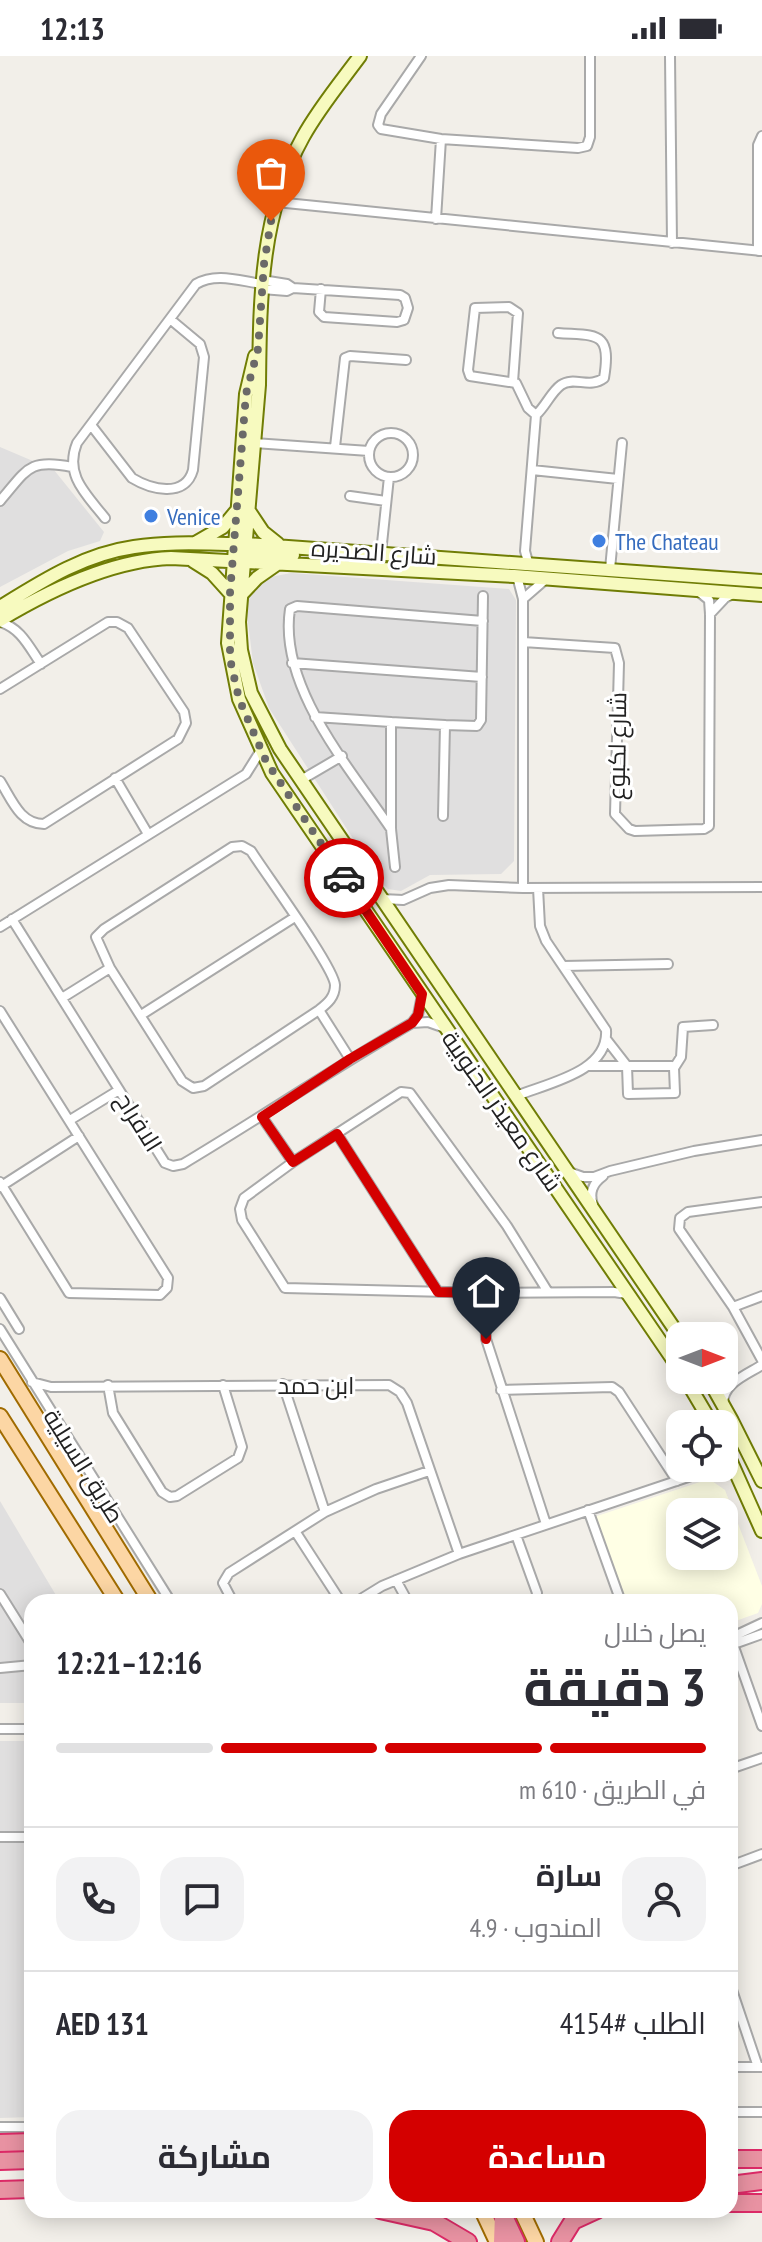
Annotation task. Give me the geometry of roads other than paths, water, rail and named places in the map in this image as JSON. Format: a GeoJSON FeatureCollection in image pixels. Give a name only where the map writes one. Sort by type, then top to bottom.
{"type":"FeatureCollection","features":[{"type":"Feature","properties":{"kind":"highway"},"geometry":{"type":"LineString","coordinates":[[0,2143],[24,2142]]}},
{"type":"Feature","properties":{"kind":"highway"},"geometry":{"type":"LineString","coordinates":[[738,2158],[762,2147]]}},
{"type":"Feature","properties":{"kind":"highway"},"geometry":{"type":"LineString","coordinates":[[738,2159],[762,2159]]}},
{"type":"Feature","properties":{"kind":"highway"},"geometry":{"type":"LineString","coordinates":[[0,2161],[24,2160]]}},
{"type":"Feature","properties":{"kind":"highway"},"geometry":{"type":"LineString","coordinates":[[738,2177],[762,2179]]}},
{"type":"Feature","properties":{"kind":"highway"},"geometry":{"type":"LineString","coordinates":[[738,2184],[762,2179]]}},
{"type":"Feature","properties":{"kind":"highway"},"geometry":{"type":"LineString","coordinates":[[0,2190],[24,2189]]}},
{"type":"Feature","properties":{"kind":"highway"},"geometry":{"type":"LineString","coordinates":[[0,2198],[24,2198]]}},
{"type":"Feature","properties":{"kind":"highway"},"geometry":{"type":"LineString","coordinates":[[738,2203],[762,2203]]}},
{"type":"Feature","properties":{"kind":"highway"},"geometry":{"type":"LineString","coordinates":[[416,2218],[434,2222],[468,2242]]}},
{"type":"Feature","properties":{"kind":"highway"},"geometry":{"type":"LineString","coordinates":[[500,2242],[502,2218]]}},
{"type":"Feature","properties":{"kind":"highway"},"geometry":{"type":"LineString","coordinates":[[506,2218],[516,2242]]}},
{"type":"Feature","properties":{"kind":"highway"},"geometry":{"type":"LineString","coordinates":[[560,2242],[565,2230],[579,2218]]}},
{"type":"Feature","properties":{"kind":"main road","name":"طريق السيلية"},"geometry":{"type":"LineString","coordinates":[[0,1359],[146,1594]]}},
{"type":"Feature","properties":{"kind":"main road","name":"طريق السيلية"},"geometry":{"type":"LineString","coordinates":[[0,1416],[113,1594]]}},
{"type":"Feature","properties":{"kind":"main road"},"geometry":{"type":"LineString","coordinates":[[486,2218],[500,2242]]}},
{"type":"Feature","properties":{"kind":"main road"},"geometry":{"type":"LineString","coordinates":[[525,2218],[536,2242]]}},
{"type":"Feature","properties":{"kind":"street","name":"شارع معيذر الجنوبية"},"geometry":{"type":"LineString","coordinates":[[243,510],[254,443],[259,385],[262,284],[276,202],[302,138],[360,56]]}},
{"type":"Feature","properties":{"kind":"street"},"geometry":{"type":"LineString","coordinates":[[421,56],[381,114],[378,125],[385,131],[441,139],[578,148],[587,146],[590,137],[590,56]]}},
{"type":"Feature","properties":{"kind":"street"},"geometry":{"type":"LineString","coordinates":[[670,56],[672,243]]}},
{"type":"Feature","properties":{"kind":"street"},"geometry":{"type":"LineString","coordinates":[[276,202],[760,251],[758,145],[762,136]]}},
{"type":"Feature","properties":{"kind":"street"},"geometry":{"type":"LineString","coordinates":[[436,219],[441,139]]}},
{"type":"Feature","properties":{"kind":"street"},"geometry":{"type":"LineString","coordinates":[[105,518],[81,489],[72,467],[77,443],[196,284],[215,277],[262,284],[287,284],[293,288],[321,289],[400,295],[405,298],[408,313],[404,320],[397,322],[324,317],[319,312],[321,289]]}},
{"type":"Feature","properties":{"kind":"street"},"geometry":{"type":"LineString","coordinates":[[513,382],[518,313],[509,307],[478,306],[473,317],[469,373],[476,378],[513,382],[519,386],[528,408],[536,415]]}},
{"type":"Feature","properties":{"kind":"street"},"geometry":{"type":"LineString","coordinates":[[91,425],[138,482],[160,489],[179,488],[186,483],[193,470],[204,357],[200,344],[170,319]]}},
{"type":"Feature","properties":{"kind":"street"},"geometry":{"type":"LineString","coordinates":[[524,558],[536,415],[561,385],[568,382],[597,383],[604,378],[605,346],[602,339],[558,333]]}},
{"type":"Feature","properties":{"kind":"street","name":"شارع معيذر الجنوبية"},"geometry":{"type":"LineString","coordinates":[[258,349],[246,394],[243,510],[228,643],[239,699],[272,773],[666,1350]]}},
{"type":"Feature","properties":{"kind":"street"},"geometry":{"type":"LineString","coordinates":[[335,447],[345,358],[406,360]]}},
{"type":"Feature","properties":{"kind":"street"},"geometry":{"type":"LineString","coordinates":[[385,433],[397,433],[407,440],[413,451],[412,463],[405,472],[389,477],[372,467],[369,451],[375,440],[385,433]]}},
{"type":"Feature","properties":{"kind":"street"},"geometry":{"type":"LineString","coordinates":[[254,443],[369,451]]}},
{"type":"Feature","properties":{"kind":"street"},"geometry":{"type":"LineString","coordinates":[[610,569],[622,443]]}},
{"type":"Feature","properties":{"kind":"street"},"geometry":{"type":"LineString","coordinates":[[0,501],[32,467],[46,463],[72,467]]}},
{"type":"Feature","properties":{"kind":"street"},"geometry":{"type":"LineString","coordinates":[[532,470],[618,479]]}},
{"type":"Feature","properties":{"kind":"street"},"geometry":{"type":"LineString","coordinates":[[381,553],[389,477]]}},
{"type":"Feature","properties":{"kind":"street"},"geometry":{"type":"LineString","coordinates":[[350,496],[386,501]]}},
{"type":"Feature","properties":{"kind":"street"},"geometry":{"type":"LineString","coordinates":[[191,544],[216,533],[243,510],[281,546]]}},
{"type":"Feature","properties":{"kind":"street","name":"شارع الصديره"},"geometry":{"type":"LineString","coordinates":[[0,607],[55,574],[93,557],[134,547],[191,544],[277,564],[514,576],[762,595]]}},
{"type":"Feature","properties":{"kind":"street","name":"شارع الصديره"},"geometry":{"type":"LineString","coordinates":[[0,621],[49,593],[146,560],[186,559],[281,546],[524,558],[610,569],[762,581]]}},
{"type":"Feature","properties":{"kind":"street"},"geometry":{"type":"LineString","coordinates":[[171,558],[190,552],[310,555],[327,549]]}},
{"type":"Feature","properties":{"kind":"street"},"geometry":{"type":"LineString","coordinates":[[186,559],[212,573],[235,594],[277,564]]}},
{"type":"Feature","properties":{"kind":"street"},"geometry":{"type":"LineString","coordinates":[[514,576],[523,599],[523,888]]}},
{"type":"Feature","properties":{"kind":"street"},"geometry":{"type":"LineString","coordinates":[[523,599],[546,579]]}},
{"type":"Feature","properties":{"kind":"street","name":"شارع لكبوع"},"geometry":{"type":"LineString","coordinates":[[523,642],[615,648],[619,663],[615,814],[635,831],[698,830],[709,826],[710,614],[709,600],[697,590]]}},
{"type":"Feature","properties":{"kind":"street"},"geometry":{"type":"LineString","coordinates":[[710,614],[725,598],[735,593]]}},
{"type":"Feature","properties":{"kind":"street","name":"شارع معيذر الجنوبية"},"geometry":{"type":"LineString","coordinates":[[235,594],[241,650],[251,693],[263,720],[670,1322]]}},
{"type":"Feature","properties":{"kind":"street"},"geometry":{"type":"LineString","coordinates":[[315,717],[472,727],[479,724],[483,596]]}},
{"type":"Feature","properties":{"kind":"street"},"geometry":{"type":"LineString","coordinates":[[391,829],[315,717],[292,663],[289,612],[293,607],[483,621]]}},
{"type":"Feature","properties":{"kind":"street"},"geometry":{"type":"LineString","coordinates":[[19,609],[19,633]]}},
{"type":"Feature","properties":{"kind":"street"},"geometry":{"type":"LineString","coordinates":[[0,621],[19,633],[41,664]]}},
{"type":"Feature","properties":{"kind":"street"},"geometry":{"type":"LineString","coordinates":[[0,689],[108,622],[117,622],[128,628],[184,712],[186,723],[178,739],[44,824],[33,824],[23,818],[0,781]]}},
{"type":"Feature","properties":{"kind":"street"},"geometry":{"type":"LineString","coordinates":[[292,663],[482,677]]}},
{"type":"Feature","properties":{"kind":"street"},"geometry":{"type":"LineString","coordinates":[[391,722],[391,829],[395,867]]}},
{"type":"Feature","properties":{"kind":"street"},"geometry":{"type":"LineString","coordinates":[[443,816],[445,725]]}},
{"type":"Feature","properties":{"kind":"street"},"geometry":{"type":"LineString","coordinates":[[0,927],[246,774],[261,750]]}},
{"type":"Feature","properties":{"kind":"street"},"geometry":{"type":"LineString","coordinates":[[301,780],[342,756]]}},
{"type":"Feature","properties":{"kind":"street"},"geometry":{"type":"LineString","coordinates":[[246,774],[272,773]]}},
{"type":"Feature","properties":{"kind":"street"},"geometry":{"type":"LineString","coordinates":[[115,778],[148,834]]}},
{"type":"Feature","properties":{"kind":"street"},"geometry":{"type":"LineString","coordinates":[[242,846],[251,851],[295,917],[333,976],[335,988],[332,999],[319,1010],[204,1086],[193,1088],[182,1081],[110,968],[96,937],[104,929],[232,847],[242,846]]}},
{"type":"Feature","properties":{"kind":"street"},"geometry":{"type":"LineString","coordinates":[[382,899],[403,900],[438,886],[762,887]]}},
{"type":"Feature","properties":{"kind":"street"},"geometry":{"type":"LineString","coordinates":[[538,888],[540,926],[606,1030],[605,1047],[590,1066]]}},
{"type":"Feature","properties":{"kind":"street"},"geometry":{"type":"LineString","coordinates":[[401,926],[399,911],[403,900]]}},
{"type":"Feature","properties":{"kind":"street"},"geometry":{"type":"LineString","coordinates":[[141,1015],[295,917]]}},
{"type":"Feature","properties":{"kind":"street","name":"الافراح"},"geometry":{"type":"LineString","coordinates":[[12,919],[165,1163],[173,1166],[183,1164],[262,1117],[350,1059],[412,1023]]}},
{"type":"Feature","properties":{"kind":"street"},"geometry":{"type":"LineString","coordinates":[[563,966],[668,964]]}},
{"type":"Feature","properties":{"kind":"street"},"geometry":{"type":"LineString","coordinates":[[62,998],[110,968]]}},
{"type":"Feature","properties":{"kind":"street"},"geometry":{"type":"LineString","coordinates":[[412,1023],[418,1015],[422,994]]}},
{"type":"Feature","properties":{"kind":"street"},"geometry":{"type":"LineString","coordinates":[[319,1010],[350,1059]]}},
{"type":"Feature","properties":{"kind":"street"},"geometry":{"type":"LineString","coordinates":[[0,1011],[70,1120],[168,1278],[167,1288],[160,1295],[69,1293],[1,1185],[79,1136]]}},
{"type":"Feature","properties":{"kind":"street"},"geometry":{"type":"LineString","coordinates":[[412,1023],[428,1022],[445,1028]]}},
{"type":"Feature","properties":{"kind":"street"},"geometry":{"type":"LineString","coordinates":[[606,1039],[627,1066],[628,1094],[675,1093],[674,1068],[683,1051],[683,1027],[713,1025]]}},
{"type":"Feature","properties":{"kind":"street"},"geometry":{"type":"LineString","coordinates":[[516,1096],[590,1066],[674,1068]]}},
{"type":"Feature","properties":{"kind":"street"},"geometry":{"type":"LineString","coordinates":[[70,1120],[119,1090]]}},
{"type":"Feature","properties":{"kind":"street"},"geometry":{"type":"LineString","coordinates":[[548,1292],[507,1226],[410,1093],[401,1092],[293,1162],[244,1198],[240,1209],[242,1220],[285,1288],[627,1294]]}},
{"type":"Feature","properties":{"kind":"street"},"geometry":{"type":"LineString","coordinates":[[262,1117],[293,1162]]}},
{"type":"Feature","properties":{"kind":"street"},"geometry":{"type":"LineString","coordinates":[[337,1134],[438,1292]]}},
{"type":"Feature","properties":{"kind":"street"},"geometry":{"type":"LineString","coordinates":[[567,1171],[588,1178],[694,1151],[762,1140]]}},
{"type":"Feature","properties":{"kind":"street"},"geometry":{"type":"LineString","coordinates":[[595,1211],[590,1196],[593,1186],[610,1171]]}},
{"type":"Feature","properties":{"kind":"street"},"geometry":{"type":"LineString","coordinates":[[738,1380],[762,1362],[733,1307],[679,1229],[680,1218],[688,1212],[762,1202]]}},
{"type":"Feature","properties":{"kind":"street"},"geometry":{"type":"LineString","coordinates":[[602,1292],[609,1284],[610,1270]]}},
{"type":"Feature","properties":{"kind":"street"},"geometry":{"type":"LineString","coordinates":[[488,1293],[486,1339],[546,1524]]}},
{"type":"Feature","properties":{"kind":"street"},"geometry":{"type":"LineString","coordinates":[[733,1307],[762,1296]]}},
{"type":"Feature","properties":{"kind":"street"},"geometry":{"type":"LineString","coordinates":[[0,1298],[19,1329]]}},
{"type":"Feature","properties":{"kind":"street","name":"طريق السيلية"},"geometry":{"type":"LineString","coordinates":[[0,1329],[166,1594]]}},
{"type":"Feature","properties":{"kind":"street","name":"ابن حمد"},"geometry":{"type":"LineString","coordinates":[[32,1382],[58,1387],[389,1385],[400,1392],[407,1403],[459,1554]]}},
{"type":"Feature","properties":{"kind":"street"},"geometry":{"type":"LineString","coordinates":[[283,1384],[325,1512]]}},
{"type":"Feature","properties":{"kind":"street"},"geometry":{"type":"LineString","coordinates":[[108,1385],[113,1413],[162,1492],[170,1497],[177,1496],[242,1453],[223,1385]]}},
{"type":"Feature","properties":{"kind":"street"},"geometry":{"type":"LineString","coordinates":[[45,1405],[58,1387]]}},
{"type":"Feature","properties":{"kind":"street"},"geometry":{"type":"LineString","coordinates":[[501,1390],[612,1387],[619,1392],[666,1464]]}},
{"type":"Feature","properties":{"kind":"street"},"geometry":{"type":"LineString","coordinates":[[717,1394],[762,1481]]}},
{"type":"Feature","properties":{"kind":"street"},"geometry":{"type":"LineString","coordinates":[[723,1405],[724,1394]]}},
{"type":"Feature","properties":{"kind":"street"},"geometry":{"type":"LineString","coordinates":[[229,1594],[223,1583],[229,1573],[325,1512],[376,1489],[429,1471]]}},
{"type":"Feature","properties":{"kind":"street"},"geometry":{"type":"LineString","coordinates":[[739,1477],[762,1531]]}},
{"type":"Feature","properties":{"kind":"street"},"geometry":{"type":"LineString","coordinates":[[371,1594],[459,1554],[674,1482]]}},
{"type":"Feature","properties":{"kind":"street"},"geometry":{"type":"LineString","coordinates":[[588,1510],[618,1594]]}},
{"type":"Feature","properties":{"kind":"street"},"geometry":{"type":"LineString","coordinates":[[295,1531],[336,1594]]}},
{"type":"Feature","properties":{"kind":"street"},"geometry":{"type":"LineString","coordinates":[[516,1535],[537,1594]]}},
{"type":"Feature","properties":{"kind":"street"},"geometry":{"type":"LineString","coordinates":[[396,1580],[404,1594]]}},
{"type":"Feature","properties":{"kind":"street"},"geometry":{"type":"LineString","coordinates":[[0,1594],[24,1632]]}},
{"type":"Feature","properties":{"kind":"street"},"geometry":{"type":"LineString","coordinates":[[738,1638],[762,1623]]}},
{"type":"Feature","properties":{"kind":"street"},"geometry":{"type":"LineString","coordinates":[[738,1640],[762,1634]]}},
{"type":"Feature","properties":{"kind":"street"},"geometry":{"type":"LineString","coordinates":[[738,1661],[762,1726]]}},
{"type":"Feature","properties":{"kind":"street"},"geometry":{"type":"LineString","coordinates":[[0,1668],[24,1666]]}},
{"type":"Feature","properties":{"kind":"street"},"geometry":{"type":"LineString","coordinates":[[0,1729],[24,1729]]}},
{"type":"Feature","properties":{"kind":"street"},"geometry":{"type":"LineString","coordinates":[[738,1766],[762,1758]]}},
{"type":"Feature","properties":{"kind":"street"},"geometry":{"type":"LineString","coordinates":[[0,1837],[24,1837]]}},
{"type":"Feature","properties":{"kind":"street"},"geometry":{"type":"LineString","coordinates":[[738,1863],[762,1854]]}},
{"type":"Feature","properties":{"kind":"street"},"geometry":{"type":"LineString","coordinates":[[738,2006],[760,2067],[738,2067]]}},
{"type":"Feature","properties":{"kind":"street"},"geometry":{"type":"LineString","coordinates":[[738,2112],[762,2112]]}},
{"type":"Feature","properties":{"kind":"street"},"geometry":{"type":"LineString","coordinates":[[0,2127],[24,2127]]}},
{"type":"Feature","properties":{"kind":"place","name":"Venice"},"geometry":{"type":"Point","coordinates":[151,516]}},
{"type":"Feature","properties":{"kind":"place","name":"The Chateau"},"geometry":{"type":"Point","coordinates":[599,541]}}]}
